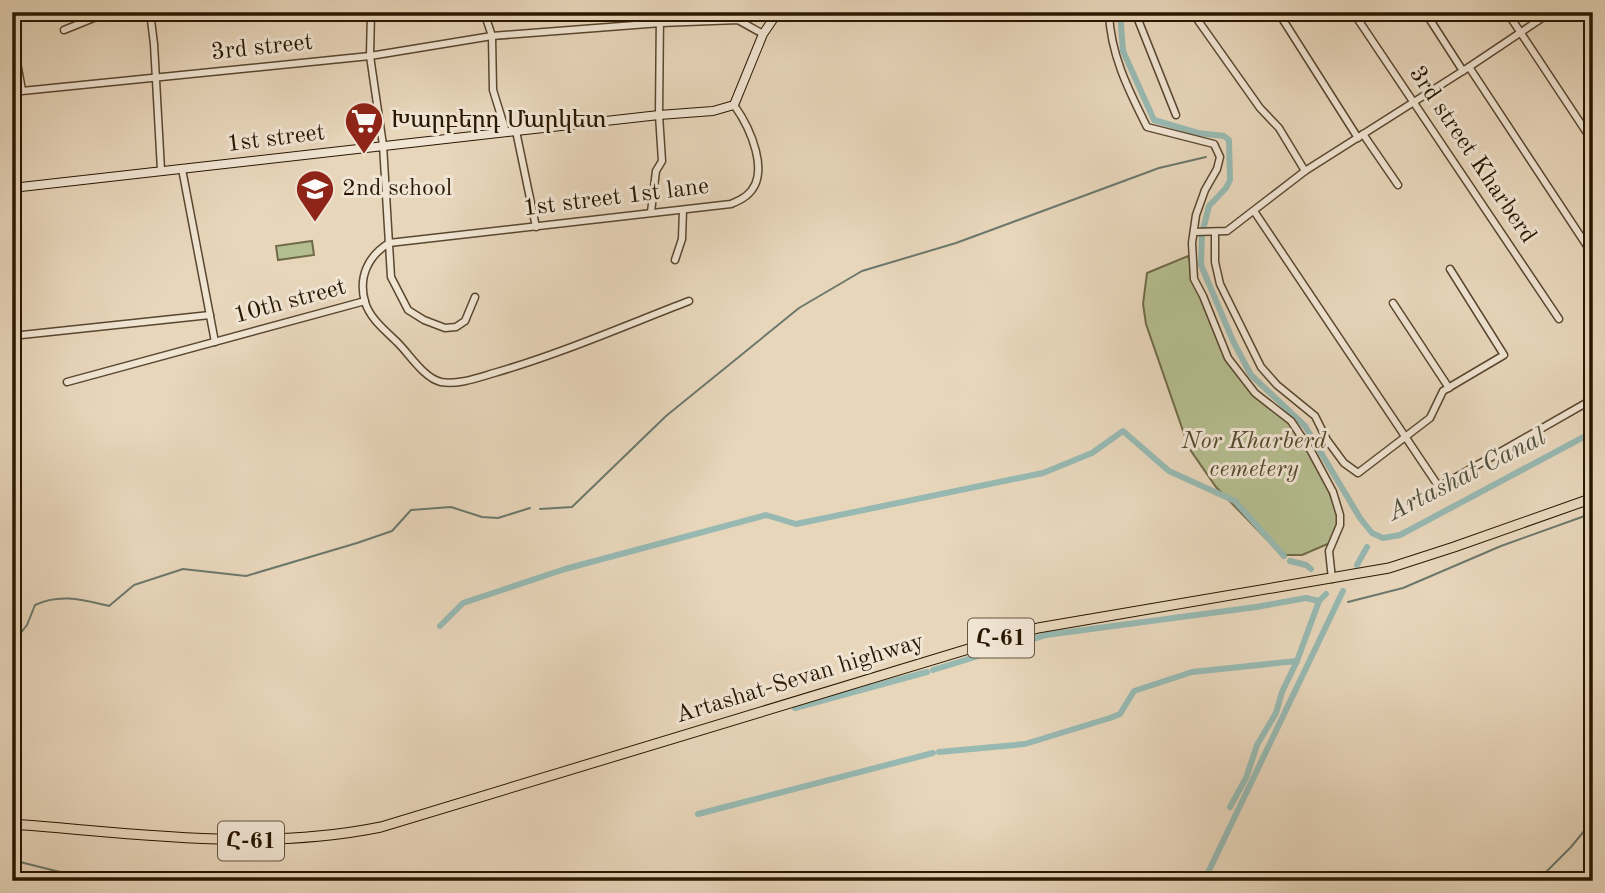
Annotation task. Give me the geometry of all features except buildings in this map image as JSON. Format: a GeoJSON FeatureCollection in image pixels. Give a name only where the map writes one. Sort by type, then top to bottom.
{"type":"FeatureCollection","features":[{"type":"Feature","properties":{"kind":"main road"},"geometry":{"type":"LineString","coordinates":[[734,105],[763,34],[778,12]]}},
{"type":"Feature","properties":{"kind":"main road","name":"1st street"},"geometry":{"type":"LineString","coordinates":[[12,188],[383,145],[713,111],[734,105]]}},
{"type":"Feature","properties":{"kind":"main road","name":"Artashat-Sevan highway"},"geometry":{"type":"LineString","coordinates":[[12,824],[247,841],[300,839],[356,832],[432,813],[1038,628],[1332,579],[1419,559],[1593,498]]}},
{"type":"Feature","properties":{"kind":"street"},"geometry":{"type":"LineString","coordinates":[[64,30],[96,17],[187,12]]}},
{"type":"Feature","properties":{"kind":"street"},"geometry":{"type":"LineString","coordinates":[[371,12],[370,56],[383,145],[391,277],[408,310],[445,328],[456,327],[465,321],[475,297]]}},
{"type":"Feature","properties":{"kind":"street"},"geometry":{"type":"LineString","coordinates":[[484,12],[492,36],[493,90],[511,131],[536,227]]}},
{"type":"Feature","properties":{"kind":"street"},"geometry":{"type":"LineString","coordinates":[[651,212],[656,171],[662,161],[659,115],[660,12]]}},
{"type":"Feature","properties":{"kind":"street"},"geometry":{"type":"LineString","coordinates":[[1109,12],[1111,43],[1147,127],[1214,144],[1220,157],[1196,215],[1191,254],[1194,279],[1228,358],[1255,393],[1291,421],[1333,492],[1340,525],[1329,551],[1332,579]]}},
{"type":"Feature","properties":{"kind":"street"},"geometry":{"type":"LineString","coordinates":[[1135,12],[1176,115]]}},
{"type":"Feature","properties":{"kind":"street"},"geometry":{"type":"LineString","coordinates":[[1192,12],[1260,108],[1279,128],[1305,171]]}},
{"type":"Feature","properties":{"kind":"street"},"geometry":{"type":"LineString","coordinates":[[1278,12],[1361,136],[1398,185]]}},
{"type":"Feature","properties":{"kind":"street","name":"3rd street Kharberd"},"geometry":{"type":"LineString","coordinates":[[1353,12],[1559,319]]}},
{"type":"Feature","properties":{"kind":"street"},"geometry":{"type":"LineString","coordinates":[[1426,12],[1593,255]]}},
{"type":"Feature","properties":{"kind":"street"},"geometry":{"type":"LineString","coordinates":[[1507,12],[1593,142]]}},
{"type":"Feature","properties":{"kind":"street"},"geometry":{"type":"LineString","coordinates":[[1194,232],[1227,231],[1305,171],[1551,12]]}},
{"type":"Feature","properties":{"kind":"street"},"geometry":{"type":"LineString","coordinates":[[1584,12],[1593,26]]}},
{"type":"Feature","properties":{"kind":"street"},"geometry":{"type":"LineString","coordinates":[[150,15],[161,170]]}},
{"type":"Feature","properties":{"kind":"street","name":"3rd street"},"geometry":{"type":"LineString","coordinates":[[12,92],[370,56],[492,36],[738,20],[763,34]]}},
{"type":"Feature","properties":{"kind":"street"},"geometry":{"type":"LineString","coordinates":[[12,35],[22,90]]}},
{"type":"Feature","properties":{"kind":"street","name":"1st street 1st lane"},"geometry":{"type":"LineString","coordinates":[[389,243],[731,204],[748,195],[757,179],[756,146],[747,122],[734,105]]}},
{"type":"Feature","properties":{"kind":"street"},"geometry":{"type":"LineString","coordinates":[[182,169],[215,342]]}},
{"type":"Feature","properties":{"kind":"street"},"geometry":{"type":"LineString","coordinates":[[675,260],[682,239],[683,210]]}},
{"type":"Feature","properties":{"kind":"street"},"geometry":{"type":"LineString","coordinates":[[1254,211],[1439,486],[1593,400]]}},
{"type":"Feature","properties":{"kind":"street"},"geometry":{"type":"LineString","coordinates":[[1215,232],[1215,262],[1220,284],[1261,367],[1277,385],[1315,416],[1327,440],[1344,463],[1358,473],[1430,418],[1443,391],[1504,355],[1450,269]]}},
{"type":"Feature","properties":{"kind":"street"},"geometry":{"type":"LineString","coordinates":[[365,301],[365,271],[368,261],[374,252],[389,243]]}},
{"type":"Feature","properties":{"kind":"street","name":"10th street"},"geometry":{"type":"LineString","coordinates":[[67,382],[365,301],[373,318],[427,374],[439,382],[456,382],[536,361],[689,301]]}},
{"type":"Feature","properties":{"kind":"street"},"geometry":{"type":"LineString","coordinates":[[1393,303],[1449,388]]}},
{"type":"Feature","properties":{"kind":"street","name":"10th street"},"geometry":{"type":"LineString","coordinates":[[12,336],[210,315]]}},
{"type":"Feature","properties":{"kind":"green space"},"geometry":{"type":"Polygon","coordinates":[[[312,241],[314,255],[278,260],[276,246],[312,241]]]}},
{"type":"Feature","properties":{"kind":"green space","name":"Nor Kharberd cemetery"},"geometry":{"type":"Polygon","coordinates":[[[1188,256],[1222,348],[1252,393],[1291,420],[1324,478],[1340,521],[1330,543],[1302,555],[1282,555],[1216,487],[1189,448],[1146,324],[1143,304],[1147,273],[1188,256]]]}},
{"type":"Feature","properties":{"kind":"waterway","name":"Artashat Canal"},"geometry":{"type":"LineString","coordinates":[[1120,12],[1123,51],[1154,120],[1198,133],[1224,136],[1229,140],[1230,180],[1209,206],[1202,234],[1201,265],[1233,341],[1251,375],[1305,426],[1360,518],[1372,533],[1383,538],[1400,535],[1593,432]]}},
{"type":"Feature","properties":{"kind":"waterway"},"geometry":{"type":"LineString","coordinates":[[540,509],[572,507],[666,416],[799,308],[862,271],[956,243],[1159,168],[1206,157]]}},
{"type":"Feature","properties":{"kind":"waterway"},"geometry":{"type":"LineString","coordinates":[[440,626],[463,603],[565,569],[766,515],[796,524],[1043,473],[1092,453],[1123,431],[1169,471],[1235,501],[1284,556]]}},
{"type":"Feature","properties":{"kind":"waterway"},"geometry":{"type":"LineString","coordinates":[[12,644],[27,625],[35,605],[44,601],[63,598],[109,606],[134,585],[183,569],[246,576],[392,531],[411,510],[451,507],[482,517],[498,518],[530,508]]}},
{"type":"Feature","properties":{"kind":"waterway"},"geometry":{"type":"LineString","coordinates":[[1348,602],[1403,588],[1501,546],[1593,513]]}},
{"type":"Feature","properties":{"kind":"waterway"},"geometry":{"type":"LineString","coordinates":[[1357,565],[1367,547]]}},
{"type":"Feature","properties":{"kind":"waterway"},"geometry":{"type":"LineString","coordinates":[[1290,561],[1311,569]]}},
{"type":"Feature","properties":{"kind":"waterway"},"geometry":{"type":"LineString","coordinates":[[1204,881],[1343,591]]}},
{"type":"Feature","properties":{"kind":"waterway"},"geometry":{"type":"LineString","coordinates":[[1230,807],[1246,778],[1257,745],[1276,713],[1319,601],[1326,594]]}},
{"type":"Feature","properties":{"kind":"waterway"},"geometry":{"type":"LineString","coordinates":[[933,670],[1046,635],[1306,598],[1319,601]]}},
{"type":"Feature","properties":{"kind":"waterway"},"geometry":{"type":"LineString","coordinates":[[939,752],[1025,744],[1110,718],[1120,714],[1134,691],[1192,672],[1297,661]]}},
{"type":"Feature","properties":{"kind":"waterway"},"geometry":{"type":"LineString","coordinates":[[795,708],[927,672]]}},
{"type":"Feature","properties":{"kind":"waterway"},"geometry":{"type":"LineString","coordinates":[[698,814],[933,753]]}},
{"type":"Feature","properties":{"kind":"waterway"},"geometry":{"type":"LineString","coordinates":[[1537,881],[1593,820]]}},
{"type":"Feature","properties":{"kind":"waterway"},"geometry":{"type":"LineString","coordinates":[[12,860],[85,881]]}},
{"type":"Feature","properties":{"kind":"place","name":"Խարբերդ Մարկետ"},"geometry":{"type":"Point","coordinates":[364,155]}},
{"type":"Feature","properties":{"kind":"place","name":"2nd school"},"geometry":{"type":"Point","coordinates":[315,223]}}]}
